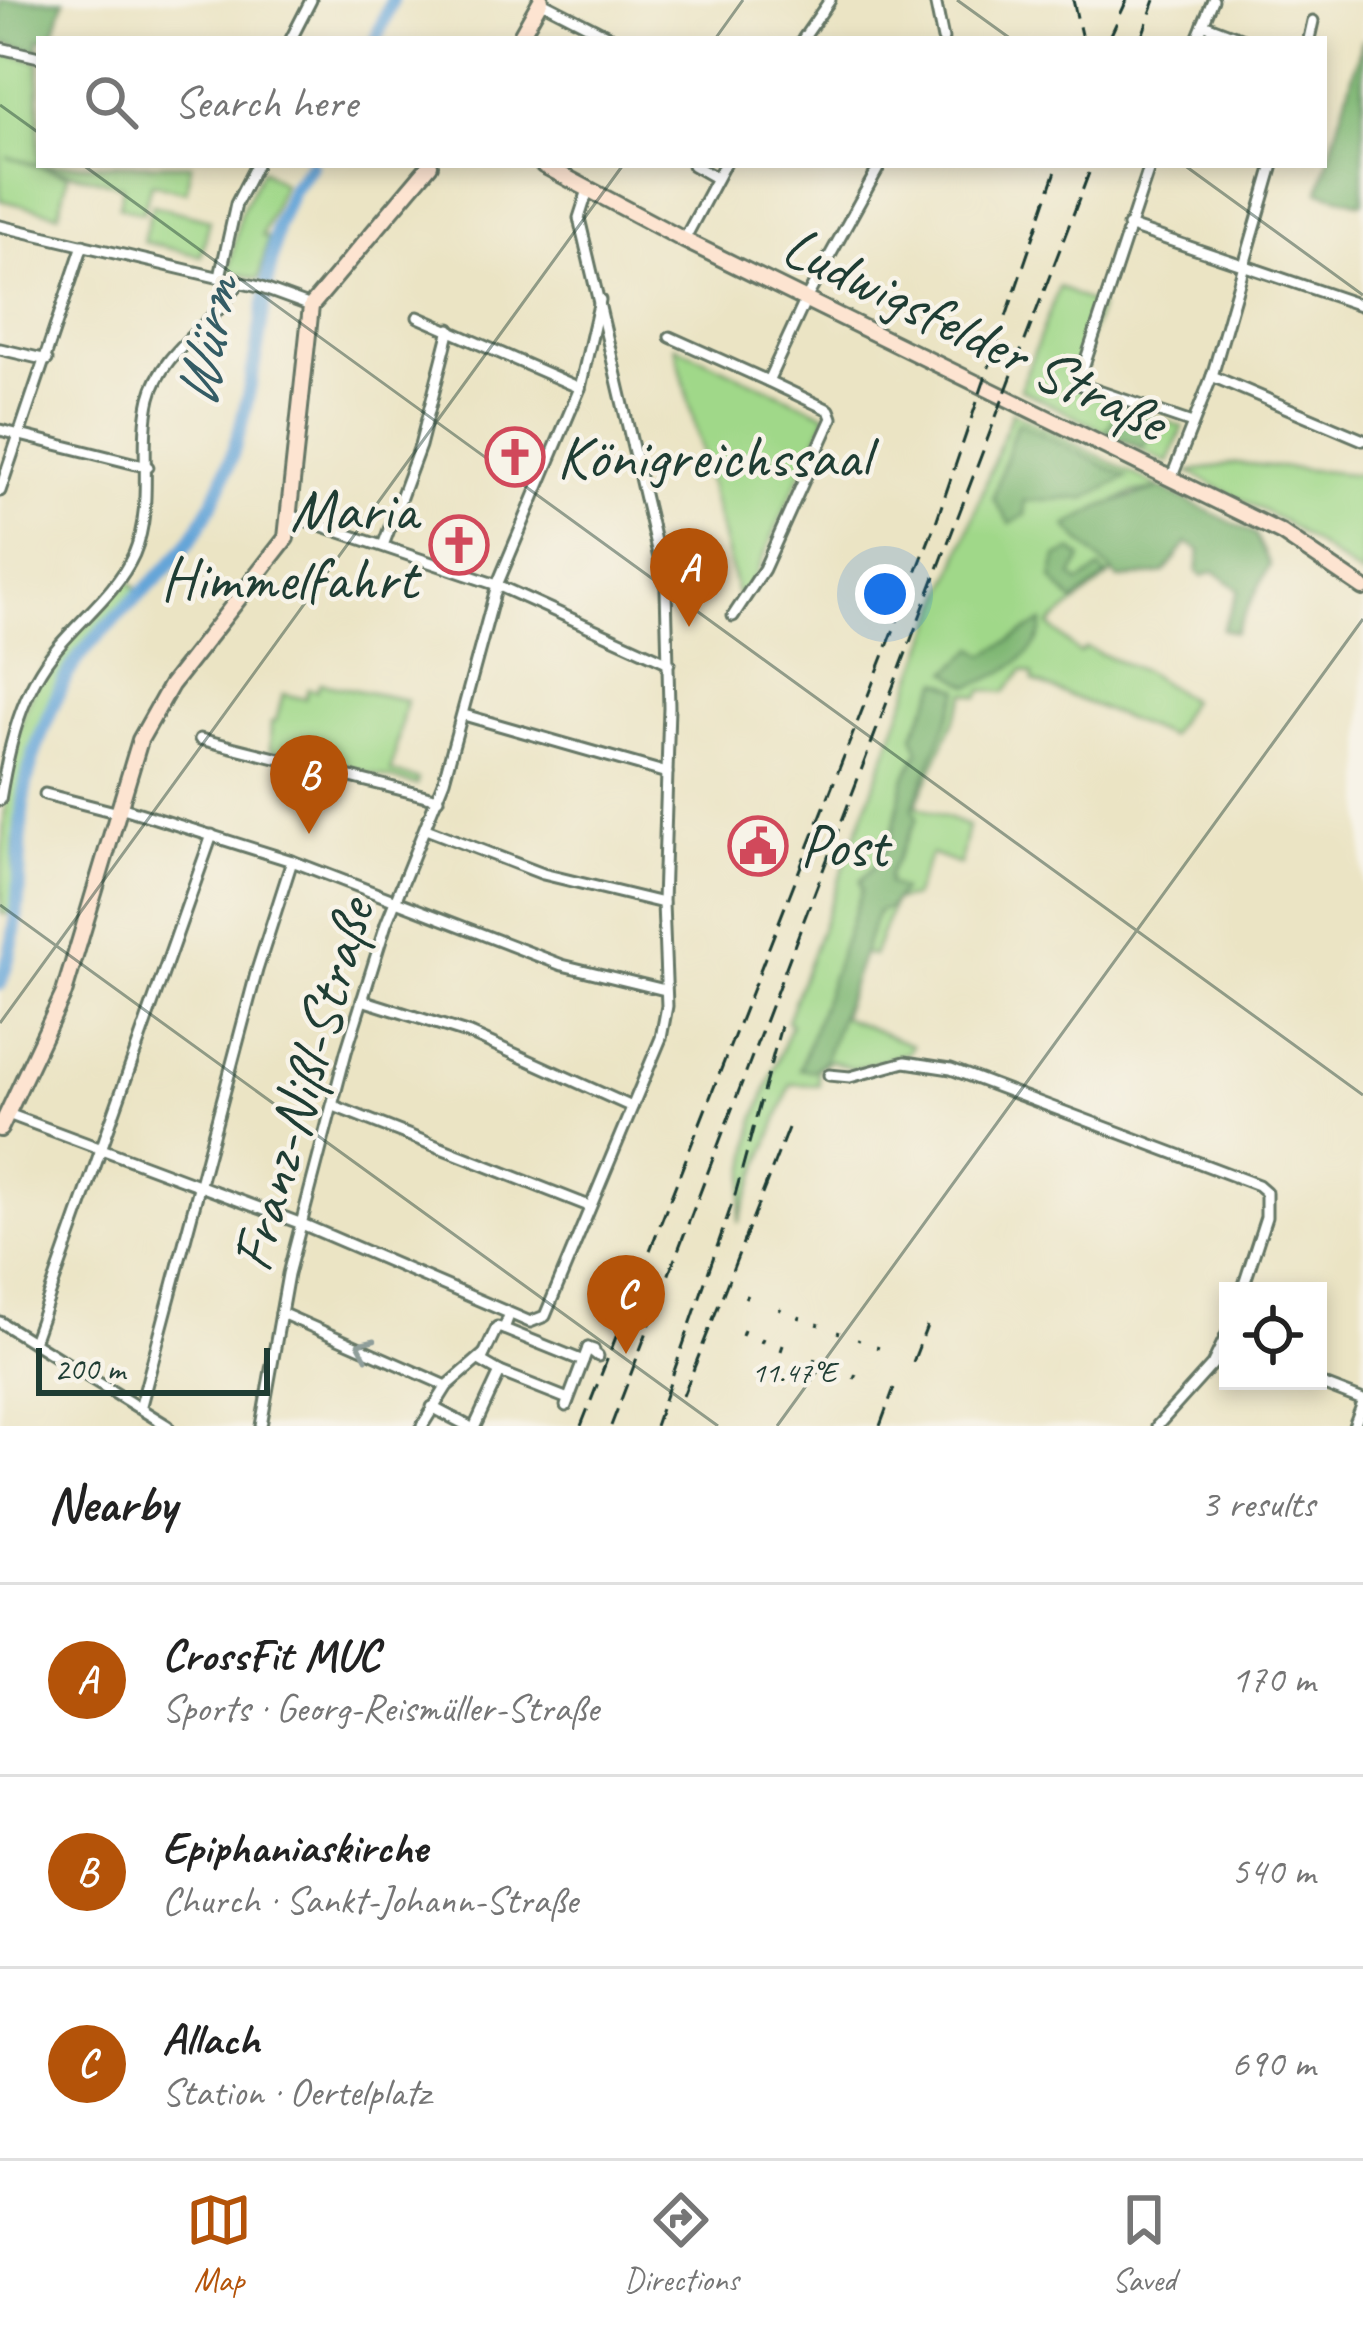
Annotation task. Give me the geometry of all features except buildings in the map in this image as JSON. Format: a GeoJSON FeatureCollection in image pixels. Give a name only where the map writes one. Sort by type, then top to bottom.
{"type":"FeatureCollection","features":[{"type":"Feature","properties":{"kind":"main road"},"geometry":{"type":"LineString","coordinates":[[521,36],[541,1]]}},
{"type":"Feature","properties":{"kind":"main road"},"geometry":{"type":"LineString","coordinates":[[3,1120],[64,993],[140,740],[159,706],[282,548],[290,515],[311,306],[427,168]]}},
{"type":"Feature","properties":{"kind":"main road","name":"Ludwigsfelder Straße"},"geometry":{"type":"LineString","coordinates":[[548,168],[684,240],[1293,539],[1363,588]]}},
{"type":"Feature","properties":{"kind":"street"},"geometry":{"type":"LineString","coordinates":[[293,36],[311,0]]}},
{"type":"Feature","properties":{"kind":"street"},"geometry":{"type":"LineString","coordinates":[[805,36],[830,0]]}},
{"type":"Feature","properties":{"kind":"street"},"geometry":{"type":"LineString","coordinates":[[935,0],[942,36]]}},
{"type":"Feature","properties":{"kind":"street"},"geometry":{"type":"LineString","coordinates":[[1198,36],[1213,0]]}},
{"type":"Feature","properties":{"kind":"street"},"geometry":{"type":"LineString","coordinates":[[541,1],[608,36]]}},
{"type":"Feature","properties":{"kind":"street"},"geometry":{"type":"LineString","coordinates":[[1310,36],[1313,21]]}},
{"type":"Feature","properties":{"kind":"street"},"geometry":{"type":"LineString","coordinates":[[1203,24],[1235,36]]}},
{"type":"Feature","properties":{"kind":"street"},"geometry":{"type":"LineString","coordinates":[[0,48],[36,56]]}},
{"type":"Feature","properties":{"kind":"street"},"geometry":{"type":"LineString","coordinates":[[220,277],[236,204],[254,168]]}},
{"type":"Feature","properties":{"kind":"street"},"geometry":{"type":"LineString","coordinates":[[698,168],[716,178]]}},
{"type":"Feature","properties":{"kind":"street"},"geometry":{"type":"LineString","coordinates":[[684,240],[722,168]]}},
{"type":"Feature","properties":{"kind":"street"},"geometry":{"type":"LineString","coordinates":[[769,381],[806,299],[878,168]]}},
{"type":"Feature","properties":{"kind":"street"},"geometry":{"type":"LineString","coordinates":[[1149,168],[1078,384],[1192,423]]}},
{"type":"Feature","properties":{"kind":"street"},"geometry":{"type":"LineString","coordinates":[[1171,480],[1212,376],[1272,168]]}},
{"type":"Feature","properties":{"kind":"street"},"geometry":{"type":"LineString","coordinates":[[3,1120],[100,1148],[200,1185],[537,1322],[666,1021],[663,903],[669,663],[663,565],[579,218],[588,190]]}},
{"type":"Feature","properties":{"kind":"street"},"geometry":{"type":"LineString","coordinates":[[0,226],[265,288],[311,306]]}},
{"type":"Feature","properties":{"kind":"street"},"geometry":{"type":"LineString","coordinates":[[1128,226],[1363,306]]}},
{"type":"Feature","properties":{"kind":"street"},"geometry":{"type":"LineString","coordinates":[[0,490],[83,245]]}},
{"type":"Feature","properties":{"kind":"street"},"geometry":{"type":"LineString","coordinates":[[0,800],[16,725],[38,673],[123,576],[134,552],[148,467],[150,399],[162,370],[239,282]]}},
{"type":"Feature","properties":{"kind":"street","name":"Franz-Nißl-Straße"},"geometry":{"type":"LineString","coordinates":[[261,1426],[302,1224],[362,1000],[395,898],[438,800],[497,585],[580,388],[601,295]]}},
{"type":"Feature","properties":{"kind":"street"},"geometry":{"type":"LineString","coordinates":[[418,317],[580,388]]}},
{"type":"Feature","properties":{"kind":"street"},"geometry":{"type":"LineString","coordinates":[[384,543],[420,446],[450,329]]}},
{"type":"Feature","properties":{"kind":"street"},"geometry":{"type":"LineString","coordinates":[[670,337],[829,410],[832,418],[764,568],[733,616]]}},
{"type":"Feature","properties":{"kind":"street"},"geometry":{"type":"LineString","coordinates":[[0,349],[47,360]]}},
{"type":"Feature","properties":{"kind":"street"},"geometry":{"type":"LineString","coordinates":[[1212,376],[1363,440]]}},
{"type":"Feature","properties":{"kind":"street"},"geometry":{"type":"LineString","coordinates":[[0,430],[148,467]]}},
{"type":"Feature","properties":{"kind":"street"},"geometry":{"type":"LineString","coordinates":[[290,515],[497,585],[669,663]]}},
{"type":"Feature","properties":{"kind":"street"},"geometry":{"type":"LineString","coordinates":[[464,715],[667,773]]}},
{"type":"Feature","properties":{"kind":"street"},"geometry":{"type":"LineString","coordinates":[[200,739],[438,800]]}},
{"type":"Feature","properties":{"kind":"street"},"geometry":{"type":"LineString","coordinates":[[45,794],[212,835],[395,898],[562,965],[665,990]]}},
{"type":"Feature","properties":{"kind":"street"},"geometry":{"type":"LineString","coordinates":[[426,829],[542,874],[663,903]]}},
{"type":"Feature","properties":{"kind":"street"},"geometry":{"type":"LineString","coordinates":[[34,1342],[212,835]]}},
{"type":"Feature","properties":{"kind":"street"},"geometry":{"type":"LineString","coordinates":[[141,1405],[256,970],[292,861]]}},
{"type":"Feature","properties":{"kind":"street"},"geometry":{"type":"LineString","coordinates":[[362,1000],[472,1035],[632,1107]]}},
{"type":"Feature","properties":{"kind":"street"},"geometry":{"type":"LineString","coordinates":[[830,1076],[850,1077],[904,1062],[964,1073],[1265,1192],[1266,1217],[1245,1282]]}},
{"type":"Feature","properties":{"kind":"street"},"geometry":{"type":"LineString","coordinates":[[334,1106],[589,1206]]}},
{"type":"Feature","properties":{"kind":"street"},"geometry":{"type":"LineString","coordinates":[[281,1313],[447,1386]]}},
{"type":"Feature","properties":{"kind":"street"},"geometry":{"type":"LineString","coordinates":[[0,1322],[141,1405],[168,1426]]}},
{"type":"Feature","properties":{"kind":"street"},"geometry":{"type":"LineString","coordinates":[[583,1360],[506,1324],[497,1327],[482,1361],[498,1375],[567,1402],[583,1360],[593,1352]]}},
{"type":"Feature","properties":{"kind":"street"},"geometry":{"type":"LineString","coordinates":[[422,1426],[447,1386],[484,1354]]}},
{"type":"Feature","properties":{"kind":"street"},"geometry":{"type":"LineString","coordinates":[[1157,1426],[1219,1354]]}},
{"type":"Feature","properties":{"kind":"street"},"geometry":{"type":"LineString","coordinates":[[432,1407],[471,1426],[498,1375]]}},
{"type":"Feature","properties":{"kind":"street"},"geometry":{"type":"LineString","coordinates":[[1327,1386],[1363,1401],[1354,1426]]}},
{"type":"Feature","properties":{"kind":"green space"},"geometry":{"type":"Polygon","coordinates":[[[0,0],[64,0],[53,36],[36,36],[36,50],[0,42],[0,0]]]}},
{"type":"Feature","properties":{"kind":"green space"},"geometry":{"type":"Polygon","coordinates":[[[1363,39],[1361,203],[1319,191],[1363,39]]]}},
{"type":"Feature","properties":{"kind":"green space"},"geometry":{"type":"Polygon","coordinates":[[[0,52],[36,60],[36,164],[7,157],[68,175],[59,214],[0,200],[0,52]]]}},
{"type":"Feature","properties":{"kind":"green space"},"geometry":{"type":"Polygon","coordinates":[[[51,168],[190,168],[186,192],[151,183],[143,213],[119,207],[123,186],[51,168]]]}},
{"type":"Feature","properties":{"kind":"green space"},"geometry":{"type":"Polygon","coordinates":[[[262,170],[283,184],[262,236],[268,238],[259,279],[229,271],[240,214],[262,170]]]}},
{"type":"Feature","properties":{"kind":"green space"},"geometry":{"type":"Polygon","coordinates":[[[152,205],[210,220],[201,256],[143,242],[152,205]]]}},
{"type":"Feature","properties":{"kind":"green space"},"geometry":{"type":"Polygon","coordinates":[[[1059,287],[1100,307],[1074,380],[1079,389],[1183,427],[1168,463],[1020,389],[1059,287]]]}},
{"type":"Feature","properties":{"kind":"green space"},"geometry":{"type":"Polygon","coordinates":[[[675,346],[827,415],[747,594],[739,602],[675,346]]]}},
{"type":"Feature","properties":{"kind":"green space"},"geometry":{"type":"Polygon","coordinates":[[[1121,407],[1157,426],[1142,448],[1105,433],[1121,407]]]}},
{"type":"Feature","properties":{"kind":"green space"},"geometry":{"type":"Polygon","coordinates":[[[1012,412],[1161,488],[1132,493],[1067,527],[1113,573],[1049,625],[1079,653],[1086,648],[1146,672],[1190,700],[1169,736],[1033,681],[1033,674],[1023,670],[1005,692],[983,690],[979,697],[966,693],[916,806],[968,826],[960,865],[931,854],[913,897],[894,901],[873,956],[861,953],[842,1017],[912,1045],[909,1052],[854,1069],[830,1060],[817,1070],[819,1085],[791,1084],[738,1223],[755,1120],[791,1024],[787,1021],[1012,412]]]}},
{"type":"Feature","properties":{"kind":"green space"},"geometry":{"type":"Polygon","coordinates":[[[1017,422],[1127,477],[1086,498],[1024,501],[1025,515],[1010,524],[993,498],[1017,422]]]}},
{"type":"Feature","properties":{"kind":"green space"},"geometry":{"type":"Polygon","coordinates":[[[1236,463],[1363,475],[1363,577],[1283,521],[1189,472],[1236,463]]]}},
{"type":"Feature","properties":{"kind":"green space"},"geometry":{"type":"Polygon","coordinates":[[[1161,488],[1255,534],[1270,565],[1235,633],[1222,629],[1239,590],[1214,571],[1203,576],[1197,572],[1200,550],[1187,543],[1164,573],[1119,579],[1066,526],[1102,506],[1161,488]]]}},
{"type":"Feature","properties":{"kind":"green space"},"geometry":{"type":"Polygon","coordinates":[[[1072,550],[1082,558],[1072,576],[1079,583],[1100,569],[1107,576],[1073,602],[1052,579],[1057,557],[1072,550]]]}},
{"type":"Feature","properties":{"kind":"green space"},"geometry":{"type":"Polygon","coordinates":[[[128,580],[141,592],[78,655],[36,735],[16,824],[17,913],[2,914],[9,778],[25,709],[55,653],[128,580]]]}},
{"type":"Feature","properties":{"kind":"green space"},"geometry":{"type":"Polygon","coordinates":[[[1042,622],[1041,633],[1027,654],[993,677],[970,686],[948,672],[975,648],[985,655],[1042,622]]]}},
{"type":"Feature","properties":{"kind":"green space"},"geometry":{"type":"Polygon","coordinates":[[[939,681],[960,689],[913,807],[917,819],[889,874],[889,884],[902,890],[889,908],[878,911],[825,1060],[813,1071],[800,1069],[862,890],[860,881],[888,845],[905,777],[919,751],[913,735],[939,681]]]}},
{"type":"Feature","properties":{"kind":"green space"},"geometry":{"type":"Polygon","coordinates":[[[320,683],[406,700],[391,772],[418,779],[417,785],[270,750],[271,722],[276,721],[283,694],[305,699],[308,689],[317,691],[320,683]]]}},
{"type":"Feature","properties":{"kind":"waterway","name":"Würm"},"geometry":{"type":"LineString","coordinates":[[377,36],[392,0]]}},
{"type":"Feature","properties":{"kind":"waterway","name":"Würm"},"geometry":{"type":"LineString","coordinates":[[0,984],[17,912],[24,795],[44,729],[71,668],[181,553],[215,497],[242,422],[278,224],[292,190],[309,168]]}},
{"type":"Feature","properties":{"kind":"railway"},"geometry":{"type":"LineString","coordinates":[[1073,0],[1081,36]]}},
{"type":"Feature","properties":{"kind":"railway"},"geometry":{"type":"LineString","coordinates":[[1110,36],[1127,0]]}},
{"type":"Feature","properties":{"kind":"railway"},"geometry":{"type":"LineString","coordinates":[[1142,36],[1155,0]]}},
{"type":"Feature","properties":{"kind":"railway"},"geometry":{"type":"LineString","coordinates":[[581,1426],[936,522],[1057,168]]}},
{"type":"Feature","properties":{"kind":"railway"},"geometry":{"type":"LineString","coordinates":[[611,1426],[1091,168]]}},
{"type":"Feature","properties":{"kind":"railway"},"geometry":{"type":"LineString","coordinates":[[655,1426],[735,1195],[781,1026]]}},
{"type":"Feature","properties":{"kind":"railway"},"geometry":{"type":"LineString","coordinates":[[683,1396],[788,1128]]}},
{"type":"Feature","properties":{"kind":"railway"},"geometry":{"type":"LineString","coordinates":[[913,1362],[927,1326]]}},
{"type":"Feature","properties":{"kind":"railway"},"geometry":{"type":"LineString","coordinates":[[742,1336],[744,1330]]}},
{"type":"Feature","properties":{"kind":"railway"},"geometry":{"type":"LineString","coordinates":[[761,1343],[763,1338]]}},
{"type":"Feature","properties":{"kind":"railway"},"geometry":{"type":"LineString","coordinates":[[781,1351],[783,1345]]}},
{"type":"Feature","properties":{"kind":"railway"},"geometry":{"type":"LineString","coordinates":[[813,1364],[815,1358]]}},
{"type":"Feature","properties":{"kind":"railway"},"geometry":{"type":"LineString","coordinates":[[837,1373],[839,1367]]}},
{"type":"Feature","properties":{"kind":"railway"},"geometry":{"type":"LineString","coordinates":[[854,1379],[856,1374]]}},
{"type":"Feature","properties":{"kind":"railway"},"geometry":{"type":"LineString","coordinates":[[880,1426],[894,1388]]}},
{"type":"Feature","properties":{"kind":"place","name":"Königreichssaal"},"geometry":{"type":"Point","coordinates":[515,457]}},
{"type":"Feature","properties":{"kind":"place","name":"Maria Himmelfahrt"},"geometry":{"type":"Point","coordinates":[459,545]}},
{"type":"Feature","properties":{"kind":"place","name":"CrossFit MUC"},"geometry":{"type":"Point","coordinates":[689,627]}},
{"type":"Feature","properties":{"kind":"place","name":"Epiphaniaskirche"},"geometry":{"type":"Point","coordinates":[309,834]}},
{"type":"Feature","properties":{"kind":"place","name":"Post"},"geometry":{"type":"Point","coordinates":[758,846]}},
{"type":"Feature","properties":{"kind":"place","name":"Allach"},"geometry":{"type":"Point","coordinates":[626,1354]}}]}
